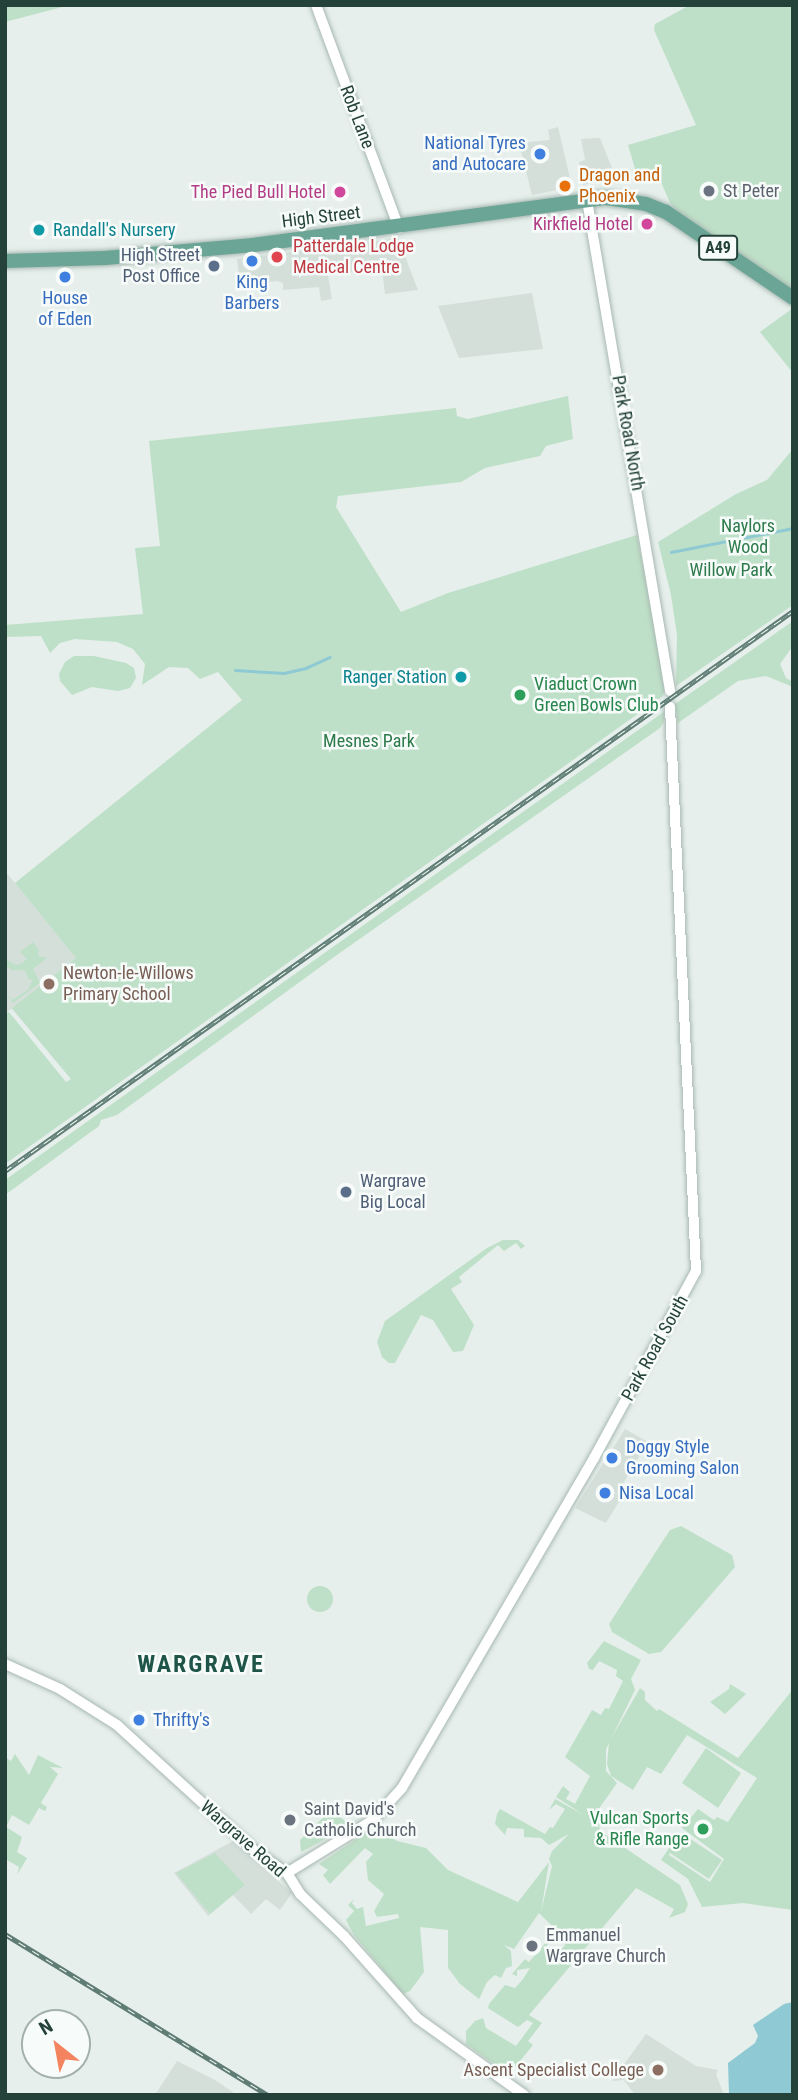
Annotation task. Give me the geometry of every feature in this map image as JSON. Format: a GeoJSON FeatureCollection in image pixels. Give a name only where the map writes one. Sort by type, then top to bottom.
{"type":"FeatureCollection","features":[{"type":"Feature","properties":{"kind":"main road","name":"High Street"},"geometry":{"type":"LineString","coordinates":[[5,261],[161,254],[400,228],[606,198],[640,203],[666,212],[793,298]]}},
{"type":"Feature","properties":{"kind":"street","name":"Rob Lane"},"geometry":{"type":"LineString","coordinates":[[316,5],[400,228]]}},
{"type":"Feature","properties":{"kind":"street","name":"Park Road North"},"geometry":{"type":"LineString","coordinates":[[587,200],[670,691]]}},
{"type":"Feature","properties":{"kind":"street","name":"Park Road South"},"geometry":{"type":"LineString","coordinates":[[287,1873],[373,1820],[402,1788],[600,1447],[696,1271],[670,707]]}},
{"type":"Feature","properties":{"kind":"street","name":"Wargrave Road"},"geometry":{"type":"LineString","coordinates":[[5,1664],[69,1695],[117,1725],[255,1850],[287,1873],[300,1894],[344,1936],[417,2018],[524,2095]]}},
{"type":"Feature","properties":{"kind":"shaded area"},"geometry":{"type":"Polygon","coordinates":[[[558,127],[572,187],[532,195],[519,143],[550,140],[548,130],[558,127]]]}},
{"type":"Feature","properties":{"kind":"shaded area"},"geometry":{"type":"Polygon","coordinates":[[[600,138],[616,178],[583,185],[579,162],[585,160],[581,139],[600,138]]]}},
{"type":"Feature","properties":{"kind":"shaded area"},"geometry":{"type":"Polygon","coordinates":[[[398,238],[418,290],[385,294],[382,269],[328,275],[332,299],[321,301],[319,287],[283,290],[283,283],[277,281],[240,286],[237,259],[398,238]]]}},
{"type":"Feature","properties":{"kind":"shaded area"},"geometry":{"type":"Polygon","coordinates":[[[532,293],[543,349],[459,358],[438,306],[532,293]]]}},
{"type":"Feature","properties":{"kind":"shaded area","name":"Newton-le-Willows Primary School"},"geometry":{"type":"Polygon","coordinates":[[[5,871],[77,958],[74,960],[71,1079],[12,1009],[5,1013],[5,871]]]}},
{"type":"Feature","properties":{"kind":"shaded area"},"geometry":{"type":"Polygon","coordinates":[[[625,1429],[648,1442],[618,1492],[623,1495],[606,1523],[575,1508],[625,1429]]]}},
{"type":"Feature","properties":{"kind":"shaded area"},"geometry":{"type":"Polygon","coordinates":[[[233,1841],[292,1893],[280,1910],[266,1899],[251,1914],[233,1895],[208,1916],[174,1873],[233,1841]]]}},
{"type":"Feature","properties":{"kind":"shaded area"},"geometry":{"type":"Polygon","coordinates":[[[646,2034],[696,2066],[718,2070],[716,2074],[724,2095],[635,2095],[624,2080],[612,2081],[646,2034]]]}},
{"type":"Feature","properties":{"kind":"shaded area"},"geometry":{"type":"Polygon","coordinates":[[[177,2061],[215,2080],[237,2095],[155,2095],[177,2061]]]}},
{"type":"Feature","properties":{"kind":"green space"},"geometry":{"type":"Polygon","coordinates":[[[5,5],[70,5],[5,22],[5,5]]]}},
{"type":"Feature","properties":{"kind":"green space"},"geometry":{"type":"Polygon","coordinates":[[[690,5],[793,7],[793,294],[695,231],[670,203],[658,175],[639,182],[628,145],[696,125],[654,30],[655,24],[690,5]]]}},
{"type":"Feature","properties":{"kind":"green space"},"geometry":{"type":"Polygon","coordinates":[[[793,308],[793,373],[760,332],[793,308]]]}},
{"type":"Feature","properties":{"kind":"green space","name":"Mesnes Park"},"geometry":{"type":"Polygon","coordinates":[[[568,396],[573,439],[546,446],[540,456],[485,468],[461,482],[338,496],[336,507],[401,612],[448,593],[637,535],[666,686],[663,696],[5,1164],[5,1014],[9,1012],[66,1082],[71,1079],[12,1008],[76,958],[15,883],[242,700],[218,672],[200,679],[188,668],[169,667],[142,685],[145,664],[133,649],[117,642],[75,639],[60,643],[50,653],[41,636],[5,637],[5,625],[143,614],[135,548],[160,546],[149,441],[456,408],[457,416],[468,419],[568,396]]]}},
{"type":"Feature","properties":{"kind":"green space","name":"Naylors Wood"},"geometry":{"type":"Polygon","coordinates":[[[793,449],[793,605],[676,686],[677,635],[671,595],[658,542],[736,494],[767,480],[793,449]]]}},
{"type":"Feature","properties":{"kind":"green space"},"geometry":{"type":"Polygon","coordinates":[[[793,621],[793,646],[780,664],[786,678],[793,682],[793,687],[766,676],[738,681],[678,723],[675,704],[793,621]]]}},
{"type":"Feature","properties":{"kind":"green space"},"geometry":{"type":"Polygon","coordinates":[[[74,656],[94,656],[126,663],[134,668],[136,678],[130,688],[118,691],[92,687],[72,695],[60,681],[59,674],[65,662],[74,656]]]}},
{"type":"Feature","properties":{"kind":"green space"},"geometry":{"type":"Polygon","coordinates":[[[665,711],[664,722],[660,728],[334,957],[117,1115],[101,1120],[99,1126],[5,1195],[5,1180],[665,711]]]}},
{"type":"Feature","properties":{"kind":"green space"},"geometry":{"type":"Polygon","coordinates":[[[33,942],[39,950],[38,956],[47,958],[33,969],[40,983],[13,1003],[5,992],[12,1000],[28,990],[33,979],[29,980],[25,970],[12,970],[5,965],[5,959],[16,965],[22,963],[27,959],[20,952],[33,942]]]}},
{"type":"Feature","properties":{"kind":"green space"},"geometry":{"type":"Polygon","coordinates":[[[503,1240],[518,1240],[525,1246],[521,1249],[516,1243],[504,1251],[498,1245],[459,1277],[462,1282],[451,1289],[474,1325],[463,1351],[453,1352],[433,1320],[421,1315],[395,1363],[389,1363],[382,1357],[377,1342],[385,1321],[487,1248],[503,1240]]]}},
{"type":"Feature","properties":{"kind":"green space"},"geometry":{"type":"Polygon","coordinates":[[[681,1526],[732,1555],[735,1567],[661,1652],[649,1654],[612,1632],[609,1624],[670,1530],[681,1526]]]}},
{"type":"Feature","properties":{"kind":"green space"},"geometry":{"type":"Polygon","coordinates":[[[320,1586],[329,1590],[333,1599],[329,1608],[320,1612],[311,1608],[307,1599],[311,1590],[320,1586]]]}},
{"type":"Feature","properties":{"kind":"green space"},"geometry":{"type":"Polygon","coordinates":[[[604,1641],[641,1660],[631,1679],[635,1690],[606,1749],[606,1771],[617,1783],[593,1817],[599,1822],[600,1831],[680,1885],[688,1904],[685,1912],[669,1918],[674,1909],[636,1888],[529,2015],[542,2023],[528,2041],[533,2045],[509,2075],[466,2044],[466,2031],[475,2021],[483,2018],[486,2028],[516,2046],[533,2023],[527,2020],[518,2027],[488,2008],[489,2004],[505,1985],[515,1988],[523,1979],[530,1968],[517,1970],[517,1976],[512,1974],[525,1959],[529,1962],[548,1940],[545,1937],[548,1934],[553,1936],[544,1950],[564,1947],[567,1938],[563,1931],[556,1930],[539,1913],[514,1949],[504,1945],[511,1951],[512,1966],[506,1968],[501,1978],[495,1975],[487,1982],[479,1999],[460,1984],[448,1968],[448,1930],[420,1927],[424,1972],[410,1991],[403,1994],[354,1935],[346,1920],[354,1911],[348,1905],[354,1899],[352,1903],[357,1909],[363,1907],[366,1926],[399,1918],[398,1914],[377,1917],[374,1911],[384,1894],[368,1880],[366,1862],[373,1854],[365,1848],[330,1884],[323,1875],[328,1870],[319,1864],[379,1824],[392,1831],[389,1836],[397,1841],[426,1848],[448,1870],[518,1902],[549,1862],[541,1912],[552,1866],[549,1859],[552,1851],[569,1834],[549,1845],[541,1838],[524,1837],[524,1829],[507,1828],[505,1835],[495,1824],[497,1814],[500,1809],[545,1834],[550,1827],[553,1828],[565,1809],[556,1804],[549,1810],[555,1799],[584,1815],[556,1797],[563,1786],[570,1792],[566,1799],[575,1804],[590,1776],[565,1757],[592,1710],[601,1715],[605,1708],[609,1709],[623,1681],[616,1676],[617,1670],[599,1661],[593,1670],[589,1669],[587,1663],[604,1641]]]}},
{"type":"Feature","properties":{"kind":"green space"},"geometry":{"type":"Polygon","coordinates":[[[730,1684],[746,1694],[725,1714],[710,1702],[729,1689],[730,1684]]]}},
{"type":"Feature","properties":{"kind":"green space"},"geometry":{"type":"Polygon","coordinates":[[[640,1688],[645,1692],[645,1700],[657,1711],[659,1709],[738,1758],[793,1689],[793,1910],[743,1903],[702,1907],[688,1879],[661,1860],[680,1832],[722,1860],[709,1879],[670,1853],[669,1855],[710,1882],[724,1859],[682,1828],[698,1809],[714,1820],[717,1817],[728,1822],[757,1778],[687,1735],[661,1774],[647,1767],[633,1790],[611,1776],[607,1764],[609,1742],[640,1688]]]}},
{"type":"Feature","properties":{"kind":"green space"},"geometry":{"type":"Polygon","coordinates":[[[706,1748],[741,1773],[718,1808],[682,1783],[706,1748]]]}},
{"type":"Feature","properties":{"kind":"green space"},"geometry":{"type":"Polygon","coordinates":[[[15,1754],[29,1775],[38,1755],[63,1768],[50,1767],[58,1774],[41,1803],[47,1807],[45,1811],[39,1808],[29,1825],[12,1815],[6,1827],[22,1837],[17,1852],[27,1858],[17,1875],[19,1867],[5,1859],[5,1757],[11,1761],[15,1754]]]}},
{"type":"Feature","properties":{"kind":"green space"},"geometry":{"type":"Polygon","coordinates":[[[330,1811],[352,1825],[301,1852],[300,1840],[330,1811]]]}},
{"type":"Feature","properties":{"kind":"green space"},"geometry":{"type":"Polygon","coordinates":[[[215,1853],[245,1885],[210,1914],[176,1873],[215,1853]]]}},
{"type":"Feature","properties":{"kind":"water"},"geometry":{"type":"Polygon","coordinates":[[[793,2002],[793,2095],[729,2095],[728,2063],[755,2043],[758,2036],[753,2025],[784,2004],[793,2002]]]}},
{"type":"Feature","properties":{"kind":"waterway"},"geometry":{"type":"LineString","coordinates":[[671,552],[793,528]]}},
{"type":"Feature","properties":{"kind":"waterway"},"geometry":{"type":"LineString","coordinates":[[235,670],[284,673],[306,668],[330,657]]}},
{"type":"Feature","properties":{"kind":"railway"},"geometry":{"type":"LineString","coordinates":[[5,1171],[793,611]]}},
{"type":"Feature","properties":{"kind":"railway"},"geometry":{"type":"LineString","coordinates":[[5,1934],[268,2095]]}},
{"type":"Feature","properties":{"kind":"place","name":"National Tyres and Autocare"},"geometry":{"type":"Point","coordinates":[540,154]}},
{"type":"Feature","properties":{"kind":"place","name":"Dragon and Phoenix"},"geometry":{"type":"Point","coordinates":[565,186]}},
{"type":"Feature","properties":{"kind":"place","name":"St Peter"},"geometry":{"type":"Point","coordinates":[709,191]}},
{"type":"Feature","properties":{"kind":"place","name":"The Pied Bull Hotel"},"geometry":{"type":"Point","coordinates":[340,192]}},
{"type":"Feature","properties":{"kind":"place","name":"Kirkfield Hotel"},"geometry":{"type":"Point","coordinates":[647,224]}},
{"type":"Feature","properties":{"kind":"place","name":"Randall's Nursery"},"geometry":{"type":"Point","coordinates":[39,230]}},
{"type":"Feature","properties":{"kind":"place","name":"Patterdale Lodge Medical Centre"},"geometry":{"type":"Point","coordinates":[277,257]}},
{"type":"Feature","properties":{"kind":"place","name":"King Barbers"},"geometry":{"type":"Point","coordinates":[252,261]}},
{"type":"Feature","properties":{"kind":"place","name":"High Street Post Office"},"geometry":{"type":"Point","coordinates":[214,266]}},
{"type":"Feature","properties":{"kind":"place","name":"House of Eden"},"geometry":{"type":"Point","coordinates":[65,277]}},
{"type":"Feature","properties":{"kind":"place","name":"Ranger Station"},"geometry":{"type":"Point","coordinates":[461,677]}},
{"type":"Feature","properties":{"kind":"place","name":"Viaduct Crown Green Bowls Club"},"geometry":{"type":"Point","coordinates":[520,695]}},
{"type":"Feature","properties":{"kind":"place","name":"Newton-le-Willows Primary School"},"geometry":{"type":"Point","coordinates":[49,984]}},
{"type":"Feature","properties":{"kind":"place","name":"Wargrave Big Local"},"geometry":{"type":"Point","coordinates":[346,1192]}},
{"type":"Feature","properties":{"kind":"place","name":"Doggy Style Grooming Salon"},"geometry":{"type":"Point","coordinates":[612,1458]}},
{"type":"Feature","properties":{"kind":"place","name":"Nisa Local"},"geometry":{"type":"Point","coordinates":[605,1493]}},
{"type":"Feature","properties":{"kind":"place","name":"Thrifty's"},"geometry":{"type":"Point","coordinates":[139,1720]}},
{"type":"Feature","properties":{"kind":"place","name":"Saint David's Catholic Church"},"geometry":{"type":"Point","coordinates":[290,1820]}},
{"type":"Feature","properties":{"kind":"place","name":"Vulcan Sports & Rifle Range"},"geometry":{"type":"Point","coordinates":[703,1829]}},
{"type":"Feature","properties":{"kind":"place","name":"Emmanuel Wargrave Church"},"geometry":{"type":"Point","coordinates":[532,1946]}},
{"type":"Feature","properties":{"kind":"place","name":"Ascent Specialist College"},"geometry":{"type":"Point","coordinates":[658,2070]}},
{"type":"Feature","properties":{"kind":"district","name":"WARGRAVE"},"geometry":{"type":"Point","coordinates":[201,1665]}},
{"type":"Feature","properties":{"kind":"park label","name":"Willow Park"},"geometry":{"type":"Point","coordinates":[731,570]}}]}
